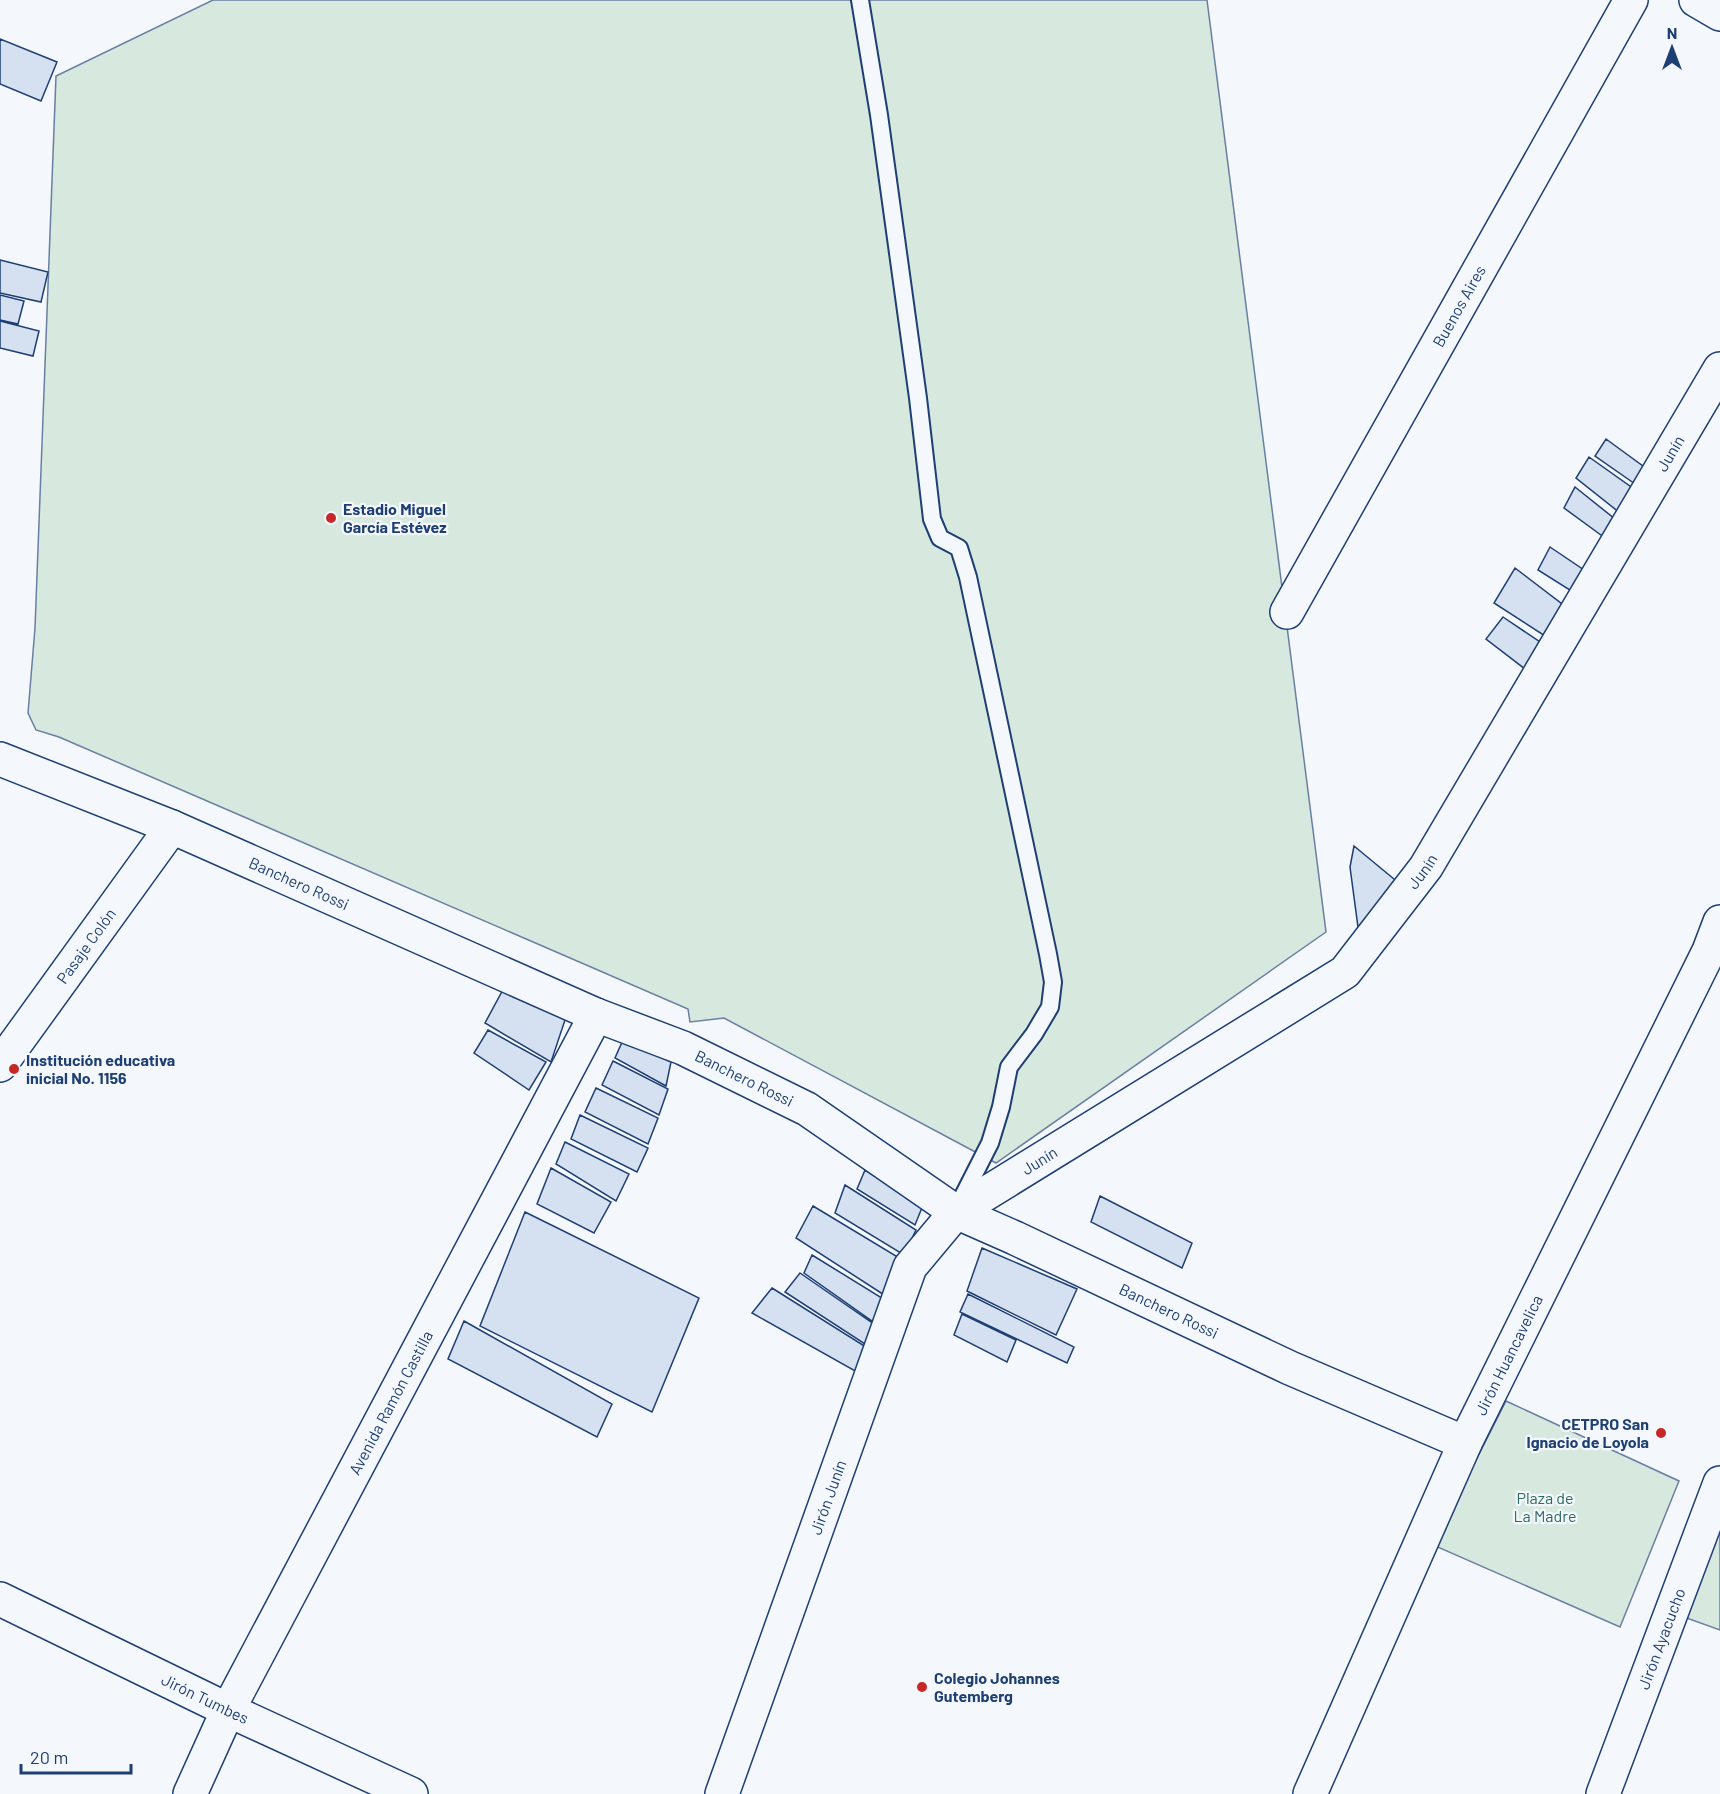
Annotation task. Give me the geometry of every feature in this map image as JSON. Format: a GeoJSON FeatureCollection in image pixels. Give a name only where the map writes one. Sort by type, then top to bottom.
{"type":"FeatureCollection","features":[{"type":"Feature","properties":{"kind":"street","name":"Buenos Aires"},"geometry":{"type":"LineString","coordinates":[[1287,612],[1631,0]]}},
{"type":"Feature","properties":{"kind":"street"},"geometry":{"type":"LineString","coordinates":[[1696,0],[1720,14]]}},
{"type":"Feature","properties":{"kind":"street","name":"Junín"},"geometry":{"type":"LineString","coordinates":[[956,1212],[1345,972],[1426,867],[1720,369]]}},
{"type":"Feature","properties":{"kind":"street","name":"Banchero Rossi"},"geometry":{"type":"LineString","coordinates":[[0,759],[172,827],[596,1015],[683,1048],[807,1109],[956,1212],[1290,1368],[1465,1443]]}},
{"type":"Feature","properties":{"kind":"street","name":"Pasaje Colón"},"geometry":{"type":"LineString","coordinates":[[0,1065],[172,827]]}},
{"type":"Feature","properties":{"kind":"street","name":"Jirón Huancavelica"},"geometry":{"type":"LineString","coordinates":[[1310,1794],[1465,1443],[1709,951],[1720,922]]}},
{"type":"Feature","properties":{"kind":"street","name":"Avenida Ramón Castilla"},"geometry":{"type":"LineString","coordinates":[[190,1794],[228,1710],[596,1015]]}},
{"type":"Feature","properties":{"kind":"street","name":"Jirón Junín"},"geometry":{"type":"LineString","coordinates":[[722,1794],[910,1268],[956,1212]]}},
{"type":"Feature","properties":{"kind":"street","name":"Jirón Ayacucho"},"geometry":{"type":"LineString","coordinates":[[1602,1794],[1720,1483]]}},
{"type":"Feature","properties":{"kind":"street","name":"Jirón Tumbes"},"geometry":{"type":"LineString","coordinates":[[0,1599],[228,1710],[411,1794]]}},
{"type":"Feature","properties":{"kind":"lane"},"geometry":{"type":"LineString","coordinates":[[860,0],[879,115],[918,398],[932,519],[940,538],[959,548],[968,577],[1053,982],[1050,1006],[1034,1035],[1009,1067],[1001,1107],[990,1143],[974,1171],[956,1212]]}},
{"type":"Feature","properties":{"kind":"green space"},"geometry":{"type":"Polygon","coordinates":[[[213,0],[1207,0],[1326,932],[996,1163],[724,1018],[690,1022],[688,1009],[59,737],[36,730],[28,713],[35,628],[56,76],[213,0]]]}},
{"type":"Feature","properties":{"kind":"green space","name":"Plaza de La Madre"},"geometry":{"type":"Polygon","coordinates":[[[1506,1401],[1679,1481],[1620,1627],[1433,1545],[1506,1401]]]}},
{"type":"Feature","properties":{"kind":"green space"},"geometry":{"type":"Polygon","coordinates":[[[1703,1525],[1720,1532],[1720,1630],[1670,1612],[1703,1525]]]}},
{"type":"Feature","properties":{"kind":"building"},"geometry":{"type":"Polygon","coordinates":[[[0,39],[57,62],[41,101],[0,84],[0,39]]]}},
{"type":"Feature","properties":{"kind":"building"},"geometry":{"type":"Polygon","coordinates":[[[0,260],[48,272],[41,302],[0,293],[0,260]]]}},
{"type":"Feature","properties":{"kind":"building"},"geometry":{"type":"Polygon","coordinates":[[[0,295],[24,301],[18,324],[0,320],[0,295]]]}},
{"type":"Feature","properties":{"kind":"building"},"geometry":{"type":"Polygon","coordinates":[[[0,321],[39,331],[33,356],[0,348],[0,321]]]}},
{"type":"Feature","properties":{"kind":"building"},"geometry":{"type":"Polygon","coordinates":[[[1606,439],[1647,469],[1638,486],[1595,456],[1606,439]]]}},
{"type":"Feature","properties":{"kind":"building"},"geometry":{"type":"Polygon","coordinates":[[[1589,457],[1634,489],[1620,513],[1576,478],[1589,457]]]}},
{"type":"Feature","properties":{"kind":"building"},"geometry":{"type":"Polygon","coordinates":[[[1575,487],[1615,519],[1605,538],[1564,508],[1575,487]]]}},
{"type":"Feature","properties":{"kind":"building"},"geometry":{"type":"Polygon","coordinates":[[[1550,547],[1587,572],[1576,594],[1538,570],[1550,547]]]}},
{"type":"Feature","properties":{"kind":"building"},"geometry":{"type":"Polygon","coordinates":[[[1515,568],[1566,607],[1545,636],[1494,603],[1515,568]]]}},
{"type":"Feature","properties":{"kind":"building"},"geometry":{"type":"Polygon","coordinates":[[[1503,617],[1546,646],[1529,672],[1486,639],[1503,617]]]}},
{"type":"Feature","properties":{"kind":"building"},"geometry":{"type":"Polygon","coordinates":[[[1354,846],[1400,884],[1358,927],[1350,867],[1354,846]]]}},
{"type":"Feature","properties":{"kind":"building"},"geometry":{"type":"Polygon","coordinates":[[[505,986],[566,1017],[551,1062],[485,1023],[505,986]]]}},
{"type":"Feature","properties":{"kind":"building"},"geometry":{"type":"Polygon","coordinates":[[[488,1030],[546,1062],[529,1090],[474,1053],[488,1030]]]}},
{"type":"Feature","properties":{"kind":"building"},"geometry":{"type":"Polygon","coordinates":[[[623,1040],[671,1062],[666,1086],[615,1058],[623,1040]]]}},
{"type":"Feature","properties":{"kind":"building"},"geometry":{"type":"Polygon","coordinates":[[[613,1061],[668,1089],[659,1115],[602,1085],[613,1061]]]}},
{"type":"Feature","properties":{"kind":"building"},"geometry":{"type":"Polygon","coordinates":[[[596,1088],[658,1118],[648,1144],[585,1112],[596,1088]]]}},
{"type":"Feature","properties":{"kind":"building"},"geometry":{"type":"Polygon","coordinates":[[[580,1115],[648,1148],[637,1172],[571,1139],[580,1115]]]}},
{"type":"Feature","properties":{"kind":"building"},"geometry":{"type":"Polygon","coordinates":[[[565,1142],[629,1174],[616,1201],[556,1164],[565,1142]]]}},
{"type":"Feature","properties":{"kind":"building"},"geometry":{"type":"Polygon","coordinates":[[[551,1168],[611,1202],[594,1233],[537,1204],[551,1168]]]}},
{"type":"Feature","properties":{"kind":"building"},"geometry":{"type":"Polygon","coordinates":[[[865,1170],[923,1205],[915,1225],[857,1189],[865,1170]]]}},
{"type":"Feature","properties":{"kind":"building"},"geometry":{"type":"Polygon","coordinates":[[[845,1185],[916,1230],[904,1255],[835,1213],[845,1185]]]}},
{"type":"Feature","properties":{"kind":"building"},"geometry":{"type":"Polygon","coordinates":[[[1100,1196],[1192,1243],[1182,1268],[1091,1222],[1100,1196]]]}},
{"type":"Feature","properties":{"kind":"building"},"geometry":{"type":"Polygon","coordinates":[[[813,1206],[906,1262],[892,1300],[796,1238],[813,1206]]]}},
{"type":"Feature","properties":{"kind":"building"},"geometry":{"type":"Polygon","coordinates":[[[525,1212],[699,1298],[652,1412],[480,1326],[525,1212]]]}},
{"type":"Feature","properties":{"kind":"building"},"geometry":{"type":"Polygon","coordinates":[[[982,1248],[1077,1289],[1056,1335],[967,1291],[982,1248]]]}},
{"type":"Feature","properties":{"kind":"building"},"geometry":{"type":"Polygon","coordinates":[[[812,1255],[890,1303],[882,1328],[804,1273],[812,1255]]]}},
{"type":"Feature","properties":{"kind":"building"},"geometry":{"type":"Polygon","coordinates":[[[800,1273],[881,1329],[871,1348],[785,1292],[800,1273]]]}},
{"type":"Feature","properties":{"kind":"building"},"geometry":{"type":"Polygon","coordinates":[[[772,1288],[874,1352],[864,1376],[752,1313],[772,1288]]]}},
{"type":"Feature","properties":{"kind":"building"},"geometry":{"type":"Polygon","coordinates":[[[968,1294],[1074,1347],[1067,1363],[960,1312],[968,1294]]]}},
{"type":"Feature","properties":{"kind":"building"},"geometry":{"type":"Polygon","coordinates":[[[962,1314],[1016,1340],[1007,1362],[954,1335],[962,1314]]]}},
{"type":"Feature","properties":{"kind":"building"},"geometry":{"type":"Polygon","coordinates":[[[464,1321],[612,1404],[597,1437],[448,1359],[464,1321]]]}},
{"type":"Feature","properties":{"kind":"place","name":"Estadio Miguel García Estévez"},"geometry":{"type":"Point","coordinates":[331,518]}},
{"type":"Feature","properties":{"kind":"place","name":"Institución educativa inicial No. 1156"},"geometry":{"type":"Point","coordinates":[14,1069]}},
{"type":"Feature","properties":{"kind":"place","name":"CETPRO San Ignacio de Loyola"},"geometry":{"type":"Point","coordinates":[1661,1433]}},
{"type":"Feature","properties":{"kind":"place","name":"Colegio Johannes Gutemberg"},"geometry":{"type":"Point","coordinates":[922,1687]}}]}
